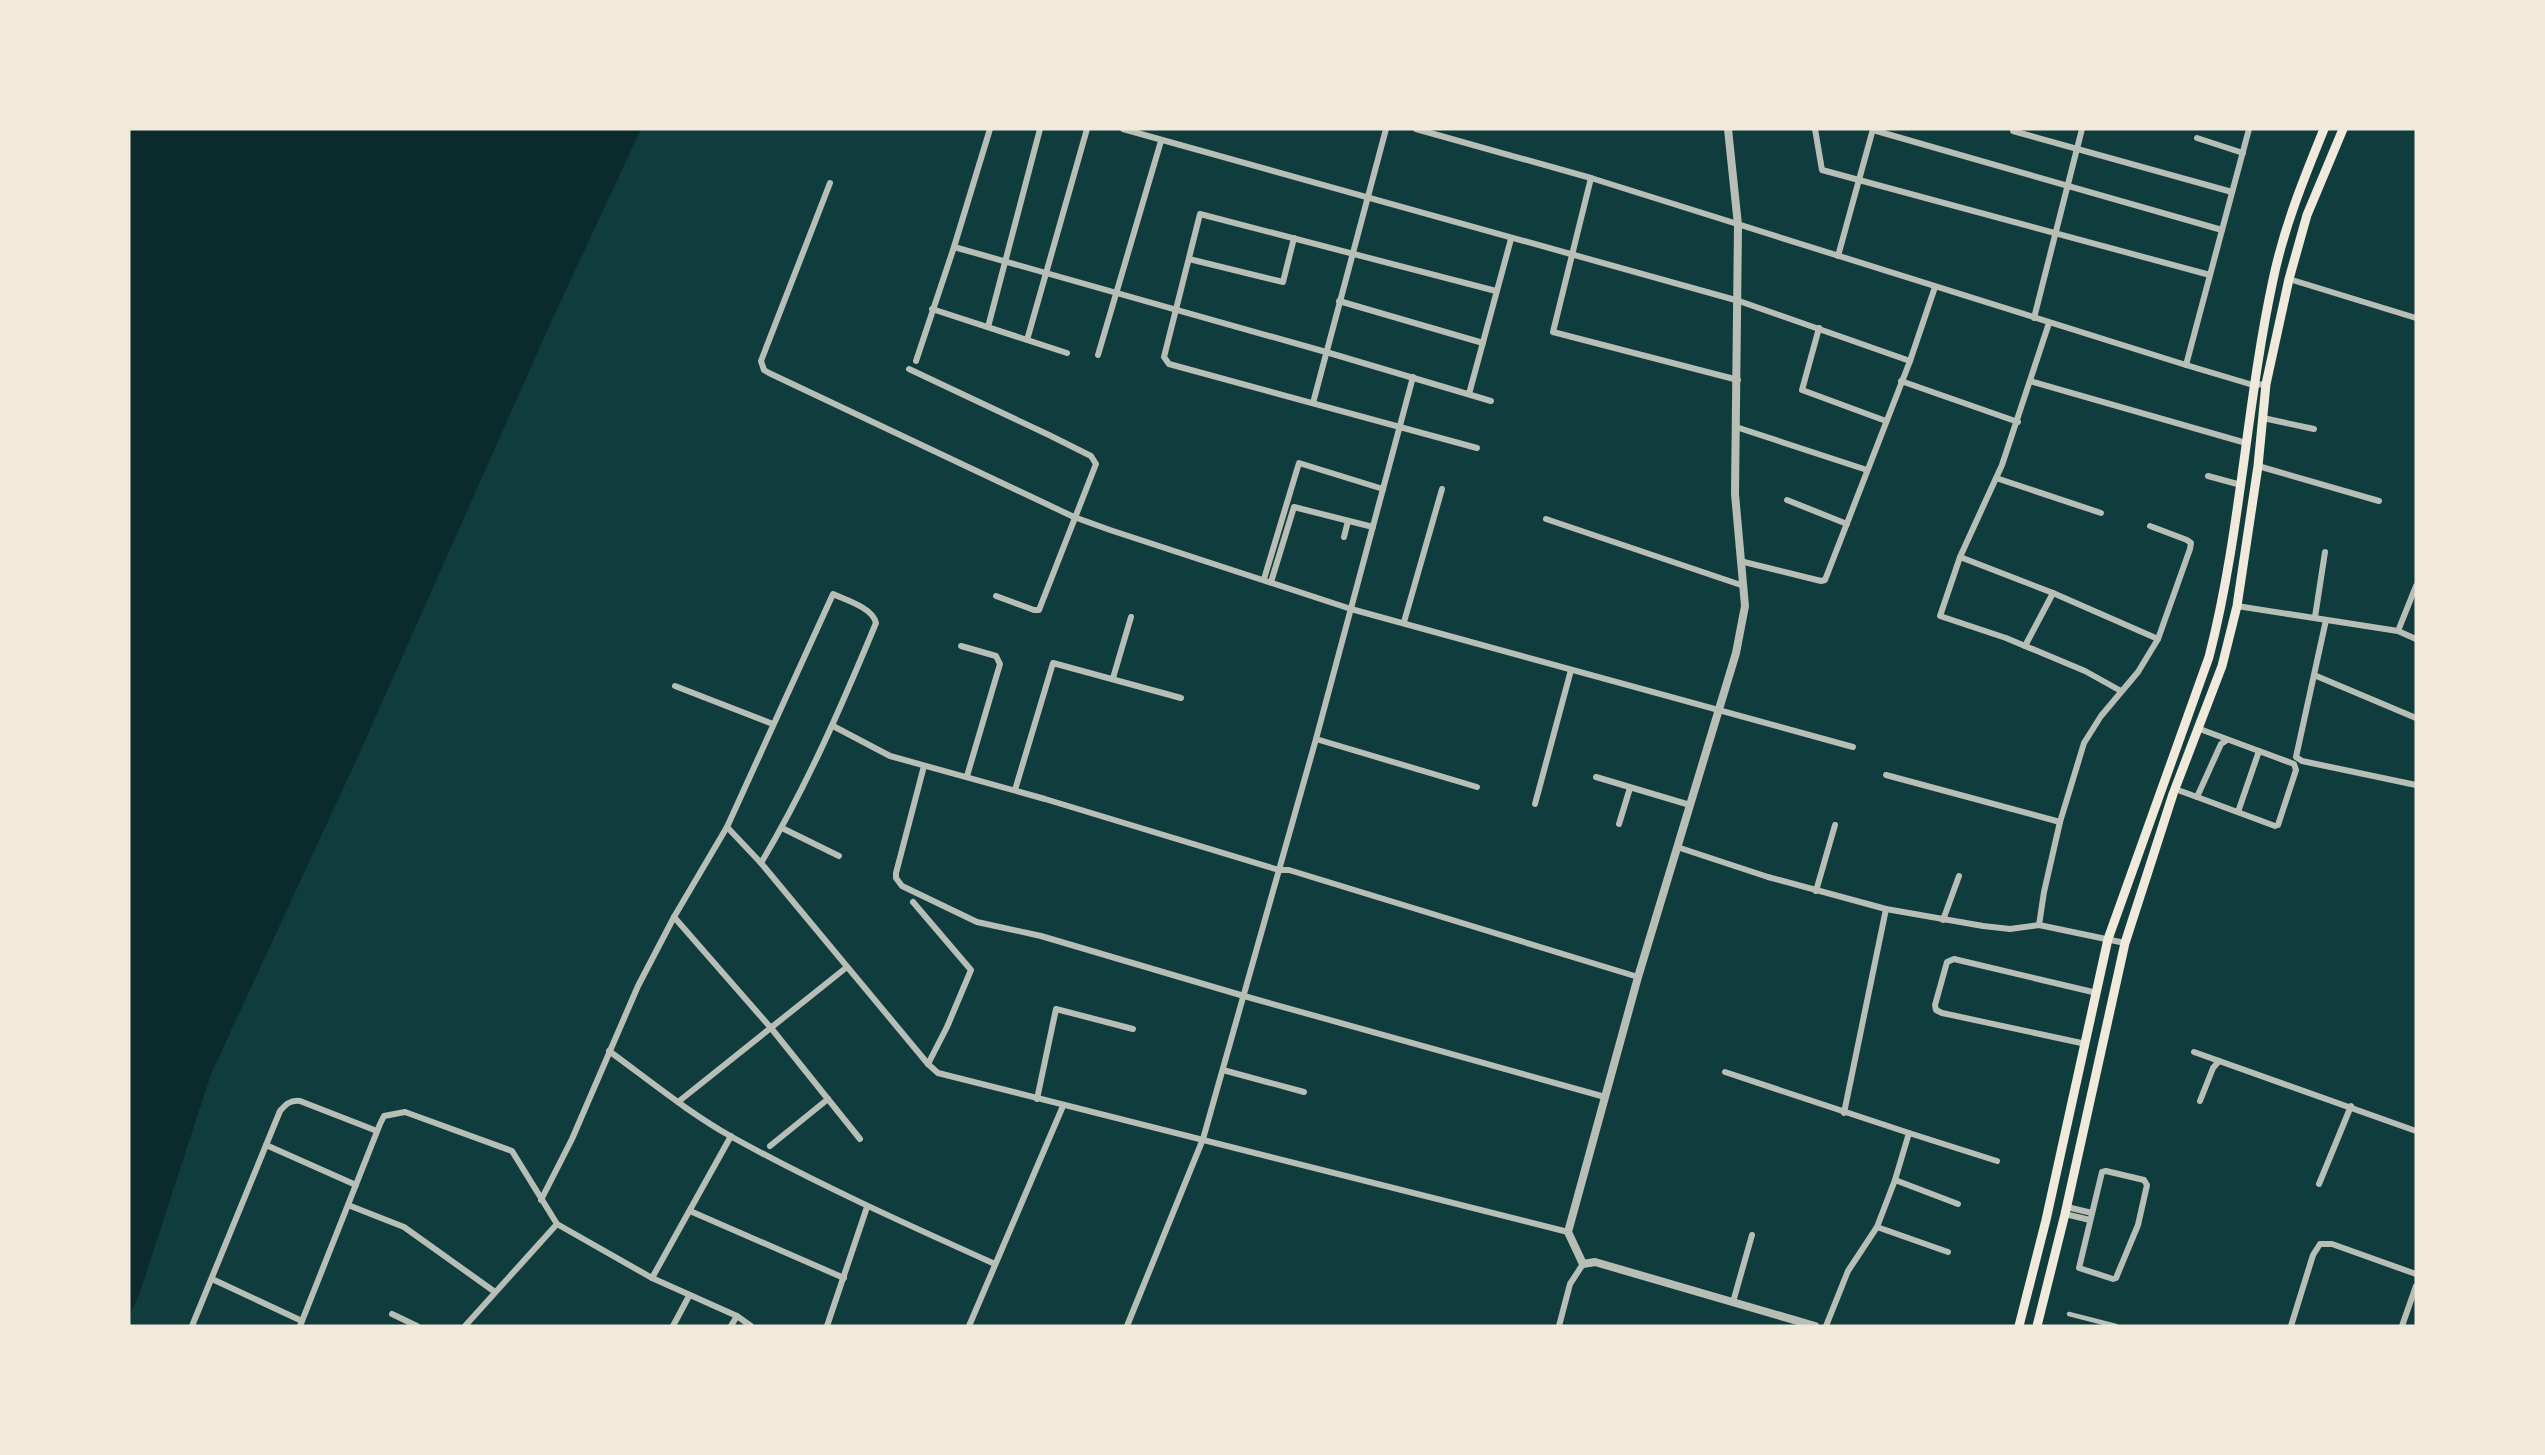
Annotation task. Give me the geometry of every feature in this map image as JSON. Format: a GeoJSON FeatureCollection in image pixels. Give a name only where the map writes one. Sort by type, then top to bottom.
{"type":"FeatureCollection","features":[{"type":"Feature","properties":{"kind":"main road"},"geometry":{"type":"LineString","coordinates":[[2019,1326],[2046,1220],[2108,939],[2209,657],[2228,578],[2253,385],[2273,277],[2291,212],[2324,129]]}},
{"type":"Feature","properties":{"kind":"main road"},"geometry":{"type":"LineString","coordinates":[[2037,1326],[2066,1210],[2125,943],[2175,789],[2222,666],[2238,606],[2258,466],[2266,384],[2289,279],[2307,215],[2343,129]]}},
{"type":"Feature","properties":{"kind":"street"},"geometry":{"type":"LineString","coordinates":[[916,360],[990,129]]}},
{"type":"Feature","properties":{"kind":"street"},"geometry":{"type":"LineString","coordinates":[[988,327],[1040,129]]}},
{"type":"Feature","properties":{"kind":"street"},"geometry":{"type":"LineString","coordinates":[[1027,340],[1087,129]]}},
{"type":"Feature","properties":{"kind":"street"},"geometry":{"type":"LineString","coordinates":[[1123,129],[1739,301],[1910,361]]}},
{"type":"Feature","properties":{"kind":"street"},"geometry":{"type":"LineString","coordinates":[[1313,403],[1386,129]]}},
{"type":"Feature","properties":{"kind":"street"},"geometry":{"type":"LineString","coordinates":[[1416,129],[1591,178],[2186,365],[2253,385],[2266,384]]}},
{"type":"Feature","properties":{"kind":"street"},"geometry":{"type":"LineString","coordinates":[[1583,1264],[1568,1233],[1638,977],[1736,653],[1744,606],[1735,494],[1739,301],[1738,225],[1728,129]]}},
{"type":"Feature","properties":{"kind":"street"},"geometry":{"type":"LineString","coordinates":[[1815,129],[1820,169],[1861,178],[2210,275]]}},
{"type":"Feature","properties":{"kind":"street"},"geometry":{"type":"LineString","coordinates":[[2034,318],[2082,129]]}},
{"type":"Feature","properties":{"kind":"street"},"geometry":{"type":"LineString","coordinates":[[2186,365],[2249,129]]}},
{"type":"Feature","properties":{"kind":"street"},"geometry":{"type":"LineString","coordinates":[[1838,256],[1873,130],[2222,230]]}},
{"type":"Feature","properties":{"kind":"street"},"geometry":{"type":"LineString","coordinates":[[2013,131],[2232,192]]}},
{"type":"Feature","properties":{"kind":"street"},"geometry":{"type":"LineString","coordinates":[[2197,138],[2243,153]]}},
{"type":"Feature","properties":{"kind":"street"},"geometry":{"type":"LineString","coordinates":[[1098,355],[1161,141]]}},
{"type":"Feature","properties":{"kind":"street"},"geometry":{"type":"LineString","coordinates":[[1591,178],[1553,332],[1738,380]]}},
{"type":"Feature","properties":{"kind":"street"},"geometry":{"type":"LineString","coordinates":[[830,183],[762,361],[762,366],[769,373],[1074,517],[1351,609],[1853,747]]}},
{"type":"Feature","properties":{"kind":"street"},"geometry":{"type":"LineString","coordinates":[[1477,448],[1166,362],[1164,357],[1200,214],[1496,291]]}},
{"type":"Feature","properties":{"kind":"street"},"geometry":{"type":"LineString","coordinates":[[1188,259],[1284,281],[1294,238]]}},
{"type":"Feature","properties":{"kind":"street"},"geometry":{"type":"LineString","coordinates":[[1469,394],[1511,239]]}},
{"type":"Feature","properties":{"kind":"street"},"geometry":{"type":"LineString","coordinates":[[954,247],[1491,401]]}},
{"type":"Feature","properties":{"kind":"street"},"geometry":{"type":"LineString","coordinates":[[2289,279],[2416,318]]}},
{"type":"Feature","properties":{"kind":"street"},"geometry":{"type":"LineString","coordinates":[[1740,561],[1824,581],[1910,361],[1935,287]]}},
{"type":"Feature","properties":{"kind":"street"},"geometry":{"type":"LineString","coordinates":[[1339,301],[1483,343]]}},
{"type":"Feature","properties":{"kind":"street"},"geometry":{"type":"LineString","coordinates":[[932,309],[1067,353]]}},
{"type":"Feature","properties":{"kind":"street"},"geometry":{"type":"LineString","coordinates":[[2049,323],[2018,422],[1996,478],[1960,556],[1939,613],[1943,617],[2025,646],[2085,671],[2121,691]]}},
{"type":"Feature","properties":{"kind":"street"},"geometry":{"type":"LineString","coordinates":[[1819,328],[1802,390],[1886,421]]}},
{"type":"Feature","properties":{"kind":"street"},"geometry":{"type":"LineString","coordinates":[[909,369],[1091,456],[1096,464],[1038,611],[996,596]]}},
{"type":"Feature","properties":{"kind":"street"},"geometry":{"type":"LineString","coordinates":[[1127,1326],[1203,1139],[1316,740],[1413,377]]}},
{"type":"Feature","properties":{"kind":"street"},"geometry":{"type":"LineString","coordinates":[[1901,381],[2018,422]]}},
{"type":"Feature","properties":{"kind":"street"},"geometry":{"type":"LineString","coordinates":[[2030,381],[2246,443]]}},
{"type":"Feature","properties":{"kind":"street"},"geometry":{"type":"LineString","coordinates":[[2263,418],[2314,429]]}},
{"type":"Feature","properties":{"kind":"street"},"geometry":{"type":"LineString","coordinates":[[1736,426],[1868,470]]}},
{"type":"Feature","properties":{"kind":"street"},"geometry":{"type":"LineString","coordinates":[[1263,579],[1299,463],[1383,489]]}},
{"type":"Feature","properties":{"kind":"street"},"geometry":{"type":"LineString","coordinates":[[2258,466],[2379,501]]}},
{"type":"Feature","properties":{"kind":"street"},"geometry":{"type":"LineString","coordinates":[[2208,476],[2241,485]]}},
{"type":"Feature","properties":{"kind":"street"},"geometry":{"type":"LineString","coordinates":[[1996,478],[2101,513]]}},
{"type":"Feature","properties":{"kind":"street"},"geometry":{"type":"LineString","coordinates":[[1404,622],[1442,489]]}},
{"type":"Feature","properties":{"kind":"street"},"geometry":{"type":"LineString","coordinates":[[1788,500],[1847,524]]}},
{"type":"Feature","properties":{"kind":"street"},"geometry":{"type":"LineString","coordinates":[[1271,582],[1294,507],[1373,527]]}},
{"type":"Feature","properties":{"kind":"street"},"geometry":{"type":"LineString","coordinates":[[1546,519],[1744,586]]}},
{"type":"Feature","properties":{"kind":"street"},"geometry":{"type":"LineString","coordinates":[[1344,537],[1348,521]]}},
{"type":"Feature","properties":{"kind":"street"},"geometry":{"type":"LineString","coordinates":[[2039,925],[2060,822],[2084,743],[2121,691],[2138,672],[2158,639],[2191,543],[2150,526]]}},
{"type":"Feature","properties":{"kind":"street"},"geometry":{"type":"LineString","coordinates":[[2315,617],[2325,552]]}},
{"type":"Feature","properties":{"kind":"street"},"geometry":{"type":"LineString","coordinates":[[1960,556],[2054,593],[2158,639]]}},
{"type":"Feature","properties":{"kind":"street"},"geometry":{"type":"LineString","coordinates":[[2398,631],[2416,586]]}},
{"type":"Feature","properties":{"kind":"street"},"geometry":{"type":"LineString","coordinates":[[2025,646],[2054,593]]}},
{"type":"Feature","properties":{"kind":"street"},"geometry":{"type":"LineString","coordinates":[[541,1200],[572,1139],[638,986],[674,917],[728,827],[833,594],[869,612],[876,619],[876,623],[833,726],[782,828],[761,863]]}},
{"type":"Feature","properties":{"kind":"street"},"geometry":{"type":"LineString","coordinates":[[2238,606],[2398,631],[2416,639]]}},
{"type":"Feature","properties":{"kind":"street"},"geometry":{"type":"LineString","coordinates":[[1113,678],[1131,617]]}},
{"type":"Feature","properties":{"kind":"street"},"geometry":{"type":"LineString","coordinates":[[2326,620],[2296,757],[2302,761],[2416,785]]}},
{"type":"Feature","properties":{"kind":"street"},"geometry":{"type":"LineString","coordinates":[[961,646],[996,656],[1000,664],[967,776]]}},
{"type":"Feature","properties":{"kind":"street"},"geometry":{"type":"LineString","coordinates":[[1015,790],[1051,664],[1057,663],[1181,698]]}},
{"type":"Feature","properties":{"kind":"street"},"geometry":{"type":"LineString","coordinates":[[1535,804],[1571,670]]}},
{"type":"Feature","properties":{"kind":"street"},"geometry":{"type":"LineString","coordinates":[[2314,675],[2416,718]]}},
{"type":"Feature","properties":{"kind":"street"},"geometry":{"type":"LineString","coordinates":[[675,686],[773,724]]}},
{"type":"Feature","properties":{"kind":"street"},"geometry":{"type":"LineString","coordinates":[[833,726],[890,756],[1015,790],[1279,870],[1289,870],[1638,977]]}},
{"type":"Feature","properties":{"kind":"street"},"geometry":{"type":"LineString","coordinates":[[2175,789],[2275,826],[2280,823],[2296,770],[2294,764],[2197,728]]}},
{"type":"Feature","properties":{"kind":"street"},"geometry":{"type":"LineString","coordinates":[[1316,740],[1477,787]]}},
{"type":"Feature","properties":{"kind":"street"},"geometry":{"type":"LineString","coordinates":[[2197,797],[2221,744],[2227,740]]}},
{"type":"Feature","properties":{"kind":"street"},"geometry":{"type":"LineString","coordinates":[[2238,812],[2259,751]]}},
{"type":"Feature","properties":{"kind":"street"},"geometry":{"type":"LineString","coordinates":[[924,766],[896,878],[902,886],[977,922],[1041,936],[1244,996],[1605,1097]]}},
{"type":"Feature","properties":{"kind":"street"},"geometry":{"type":"LineString","coordinates":[[1886,775],[2060,822]]}},
{"type":"Feature","properties":{"kind":"street"},"geometry":{"type":"LineString","coordinates":[[1596,777],[1690,805]]}},
{"type":"Feature","properties":{"kind":"street"},"geometry":{"type":"LineString","coordinates":[[1619,824],[1630,788]]}},
{"type":"Feature","properties":{"kind":"street"},"geometry":{"type":"LineString","coordinates":[[1816,891],[1835,825]]}},
{"type":"Feature","properties":{"kind":"street"},"geometry":{"type":"LineString","coordinates":[[728,827],[938,1073],[1568,1233]]}},
{"type":"Feature","properties":{"kind":"street"},"geometry":{"type":"LineString","coordinates":[[782,828],[840,856]]}},
{"type":"Feature","properties":{"kind":"street"},"geometry":{"type":"LineString","coordinates":[[1677,847],[1816,891],[1886,909],[2010,929],[2039,925],[2125,943]]}},
{"type":"Feature","properties":{"kind":"street"},"geometry":{"type":"LineString","coordinates":[[1943,920],[1959,876]]}},
{"type":"Feature","properties":{"kind":"street"},"geometry":{"type":"LineString","coordinates":[[913,902],[971,970],[948,1027],[928,1064]]}},
{"type":"Feature","properties":{"kind":"street"},"geometry":{"type":"LineString","coordinates":[[1844,1113],[1886,909]]}},
{"type":"Feature","properties":{"kind":"street"},"geometry":{"type":"LineString","coordinates":[[674,917],[771,1028],[860,1139]]}},
{"type":"Feature","properties":{"kind":"street"},"geometry":{"type":"LineString","coordinates":[[2086,1044],[1941,1013],[1936,1010],[1935,1005],[1950,959],[2097,993]]}},
{"type":"Feature","properties":{"kind":"street"},"geometry":{"type":"LineString","coordinates":[[678,1101],[848,967]]}},
{"type":"Feature","properties":{"kind":"street"},"geometry":{"type":"LineString","coordinates":[[1037,1099],[1056,1009],[1133,1029]]}},
{"type":"Feature","properties":{"kind":"street"},"geometry":{"type":"LineString","coordinates":[[609,1051],[731,1136],[867,1207],[995,1264]]}},
{"type":"Feature","properties":{"kind":"street"},"geometry":{"type":"LineString","coordinates":[[2194,1052],[2416,1131]]}},
{"type":"Feature","properties":{"kind":"street"},"geometry":{"type":"LineString","coordinates":[[2200,1101],[2212,1068],[2219,1061]]}},
{"type":"Feature","properties":{"kind":"street"},"geometry":{"type":"LineString","coordinates":[[1223,1070],[1304,1092]]}},
{"type":"Feature","properties":{"kind":"street"},"geometry":{"type":"LineString","coordinates":[[1725,1072],[1844,1113],[1997,1161]]}},
{"type":"Feature","properties":{"kind":"street"},"geometry":{"type":"LineString","coordinates":[[770,1146],[828,1099]]}},
{"type":"Feature","properties":{"kind":"street"},"geometry":{"type":"LineString","coordinates":[[192,1326],[280,1111],[292,1100],[377,1131]]}},
{"type":"Feature","properties":{"kind":"street"},"geometry":{"type":"LineString","coordinates":[[969,1326],[1063,1106]]}},
{"type":"Feature","properties":{"kind":"street"},"geometry":{"type":"LineString","coordinates":[[2319,1184],[2351,1106]]}},
{"type":"Feature","properties":{"kind":"street"},"geometry":{"type":"LineString","coordinates":[[212,1279],[301,1323],[384,1116],[405,1112],[512,1151],[557,1224],[652,1278],[737,1317],[751,1326]]}},
{"type":"Feature","properties":{"kind":"street"},"geometry":{"type":"LineString","coordinates":[[1826,1326],[1848,1271],[1877,1227],[1910,1133]]}},
{"type":"Feature","properties":{"kind":"street"},"geometry":{"type":"LineString","coordinates":[[652,1278],[731,1136]]}},
{"type":"Feature","properties":{"kind":"street"},"geometry":{"type":"LineString","coordinates":[[266,1145],[356,1185]]}},
{"type":"Feature","properties":{"kind":"street"},"geometry":{"type":"LineString","coordinates":[[2102,1172],[2114,1172],[2144,1180],[2147,1185],[2138,1225],[2116,1278],[2110,1279],[2079,1268],[2091,1216],[2102,1172]]}},
{"type":"Feature","properties":{"kind":"street"},"geometry":{"type":"LineString","coordinates":[[1895,1180],[1958,1204]]}},
{"type":"Feature","properties":{"kind":"street"},"geometry":{"type":"LineString","coordinates":[[348,1205],[404,1227],[495,1292]]}},
{"type":"Feature","properties":{"kind":"street"},"geometry":{"type":"LineString","coordinates":[[827,1326],[867,1207]]}},
{"type":"Feature","properties":{"kind":"street"},"geometry":{"type":"LineString","coordinates":[[2066,1210],[2091,1216]]}},
{"type":"Feature","properties":{"kind":"street"},"geometry":{"type":"LineString","coordinates":[[690,1211],[844,1278]]}},
{"type":"Feature","properties":{"kind":"street"},"geometry":{"type":"LineString","coordinates":[[465,1326],[557,1224]]}},
{"type":"Feature","properties":{"kind":"street"},"geometry":{"type":"LineString","coordinates":[[1877,1227],[1948,1252]]}},
{"type":"Feature","properties":{"kind":"street"},"geometry":{"type":"LineString","coordinates":[[1733,1302],[1752,1235]]}},
{"type":"Feature","properties":{"kind":"street"},"geometry":{"type":"LineString","coordinates":[[2290,1326],[2313,1256],[2320,1244],[2332,1244],[2416,1274]]}},
{"type":"Feature","properties":{"kind":"street"},"geometry":{"type":"LineString","coordinates":[[1559,1326],[1570,1284],[1583,1264],[1595,1262],[1813,1326]]}},
{"type":"Feature","properties":{"kind":"street"},"geometry":{"type":"LineString","coordinates":[[2402,1326],[2416,1286]]}},
{"type":"Feature","properties":{"kind":"street"},"geometry":{"type":"LineString","coordinates":[[673,1326],[689,1296]]}},
{"type":"Feature","properties":{"kind":"street"},"geometry":{"type":"LineString","coordinates":[[392,1314],[417,1326]]}},
{"type":"Feature","properties":{"kind":"street"},"geometry":{"type":"LineString","coordinates":[[2069,1314],[2116,1326]]}},
{"type":"Feature","properties":{"kind":"street"},"geometry":{"type":"LineString","coordinates":[[731,1326],[737,1317]]}},
{"type":"Feature","properties":{"kind":"water"},"geometry":{"type":"Polygon","coordinates":[[[129,129],[641,129],[551,322],[360,752],[211,1074],[139,1295],[129,1316],[129,129]]]}}]}
